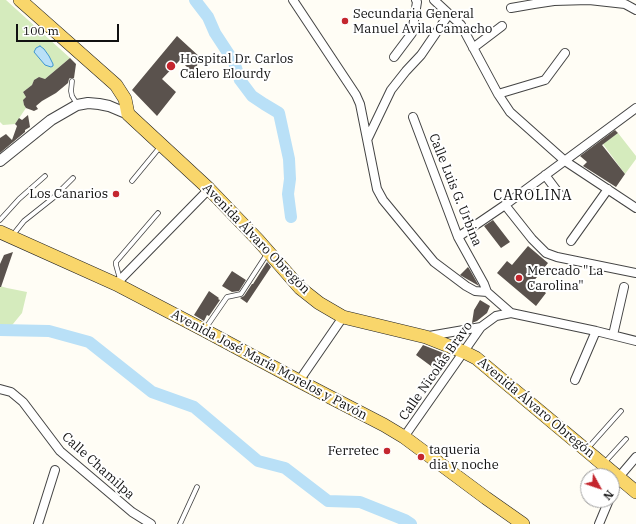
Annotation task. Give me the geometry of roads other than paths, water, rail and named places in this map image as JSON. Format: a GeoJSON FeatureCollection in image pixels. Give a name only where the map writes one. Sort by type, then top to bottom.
{"type":"FeatureCollection","features":[{"type":"Feature","properties":{"kind":"main road"},"geometry":{"type":"LineString","coordinates":[[26,2],[116,85],[125,99],[128,114]]}},
{"type":"Feature","properties":{"kind":"main road","name":"Avenida Álvaro Obregón"},"geometry":{"type":"LineString","coordinates":[[128,114],[209,188],[300,288],[319,303],[343,317],[426,337],[476,358],[608,468]]}},
{"type":"Feature","properties":{"kind":"main road","name":"Avenida José María Morelos y Pavón"},"geometry":{"type":"LineString","coordinates":[[5,235],[118,282],[299,382],[384,425],[404,437],[523,524]]}},
{"type":"Feature","properties":{"kind":"main road","name":"Avenida Álvaro Obregón"},"geometry":{"type":"LineString","coordinates":[[620,478],[636,492]]}},
{"type":"Feature","properties":{"kind":"street"},"geometry":{"type":"LineString","coordinates":[[293,0],[356,95],[360,104],[368,138],[377,189],[383,200],[434,262],[466,286],[475,290],[487,292],[511,313],[636,341]]}},
{"type":"Feature","properties":{"kind":"street"},"geometry":{"type":"LineString","coordinates":[[394,57],[412,33],[416,0]]}},
{"type":"Feature","properties":{"kind":"street"},"geometry":{"type":"LineString","coordinates":[[434,0],[461,25],[498,94],[510,112],[565,161],[636,208]]}},
{"type":"Feature","properties":{"kind":"street"},"geometry":{"type":"LineString","coordinates":[[511,8],[554,1],[589,0],[625,4],[636,10]]}},
{"type":"Feature","properties":{"kind":"street"},"geometry":{"type":"LineString","coordinates":[[368,138],[391,90],[421,55],[449,14]]}},
{"type":"Feature","properties":{"kind":"street"},"geometry":{"type":"LineString","coordinates":[[473,48],[502,26]]}},
{"type":"Feature","properties":{"kind":"street"},"geometry":{"type":"LineString","coordinates":[[498,94],[545,80],[564,53]]}},
{"type":"Feature","properties":{"kind":"street"},"geometry":{"type":"LineString","coordinates":[[0,162],[51,120],[77,105],[88,103],[99,104],[109,106],[128,114]]}},
{"type":"Feature","properties":{"kind":"street"},"geometry":{"type":"LineString","coordinates":[[458,237],[505,205],[636,108]]}},
{"type":"Feature","properties":{"kind":"street","name":"Calle Luis G. Urbina"},"geometry":{"type":"LineString","coordinates":[[413,117],[458,237],[487,292]]}},
{"type":"Feature","properties":{"kind":"street"},"geometry":{"type":"LineString","coordinates":[[545,175],[560,195]]}},
{"type":"Feature","properties":{"kind":"street"},"geometry":{"type":"LineString","coordinates":[[118,282],[209,188]]}},
{"type":"Feature","properties":{"kind":"street"},"geometry":{"type":"LineString","coordinates":[[571,241],[608,189]]}},
{"type":"Feature","properties":{"kind":"street"},"geometry":{"type":"LineString","coordinates":[[505,205],[532,239],[546,252],[557,257],[636,273]]}},
{"type":"Feature","properties":{"kind":"street"},"geometry":{"type":"LineString","coordinates":[[613,335],[624,287]]}},
{"type":"Feature","properties":{"kind":"street"},"geometry":{"type":"LineString","coordinates":[[496,300],[496,316]]}},
{"type":"Feature","properties":{"kind":"street","name":"Calle Nicolás Bravo"},"geometry":{"type":"LineString","coordinates":[[404,437],[481,327],[496,316],[511,313]]}},
{"type":"Feature","properties":{"kind":"street"},"geometry":{"type":"LineString","coordinates":[[299,382],[343,317]]}},
{"type":"Feature","properties":{"kind":"street"},"geometry":{"type":"LineString","coordinates":[[426,337],[481,327]]}},
{"type":"Feature","properties":{"kind":"street"},"geometry":{"type":"LineString","coordinates":[[575,380],[596,331]]}},
{"type":"Feature","properties":{"kind":"street","name":"Calle Chamilpa"},"geometry":{"type":"LineString","coordinates":[[0,389],[11,392],[23,402],[60,451],[132,512],[151,524]]}},
{"type":"Feature","properties":{"kind":"street"},"geometry":{"type":"LineString","coordinates":[[620,476],[636,457]]}},
{"type":"Feature","properties":{"kind":"street"},"geometry":{"type":"LineString","coordinates":[[38,524],[55,470]]}},
{"type":"Feature","properties":{"kind":"street"},"geometry":{"type":"LineString","coordinates":[[599,524],[606,508]]}},
{"type":"Feature","properties":{"kind":"lane"},"geometry":{"type":"LineString","coordinates":[[72,81],[72,96],[77,105]]}},
{"type":"Feature","properties":{"kind":"lane"},"geometry":{"type":"LineString","coordinates":[[132,181],[162,145]]}},
{"type":"Feature","properties":{"kind":"lane"},"geometry":{"type":"LineString","coordinates":[[0,220],[19,199],[45,176]]}},
{"type":"Feature","properties":{"kind":"lane"},"geometry":{"type":"LineString","coordinates":[[5,235],[52,198],[73,178]]}},
{"type":"Feature","properties":{"kind":"lane"},"geometry":{"type":"LineString","coordinates":[[118,282],[116,262],[158,213]]}},
{"type":"Feature","properties":{"kind":"lane"},"geometry":{"type":"LineString","coordinates":[[204,330],[226,297],[241,294],[268,252]]}},
{"type":"Feature","properties":{"kind":"lane"},"geometry":{"type":"LineString","coordinates":[[587,450],[621,411]]}},
{"type":"Feature","properties":{"kind":"lane"},"geometry":{"type":"LineString","coordinates":[[603,464],[626,439]]}},
{"type":"Feature","properties":{"kind":"lane"},"geometry":{"type":"LineString","coordinates":[[180,524],[197,487]]}},
{"type":"Feature","properties":{"kind":"water"},"geometry":{"type":"Polygon","coordinates":[[[40,46],[49,56],[53,66],[51,67],[45,65],[34,52],[36,48],[40,46]]]}},
{"type":"Feature","properties":{"kind":"waterway"},"geometry":{"type":"LineString","coordinates":[[195,0],[208,17],[215,33],[234,62],[240,80],[252,96],[279,113],[289,159],[290,179],[288,194],[291,217]]}},
{"type":"Feature","properties":{"kind":"waterway"},"geometry":{"type":"LineString","coordinates":[[0,330],[49,331],[89,342],[152,392],[194,407],[258,461],[285,468],[328,501],[360,502],[405,520],[411,524]]}},
{"type":"Feature","properties":{"kind":"place","name":"Secundaria General Manuel Avila Camacho"},"geometry":{"type":"Point","coordinates":[345,21]}},
{"type":"Feature","properties":{"kind":"place","name":"Hospital Dr. Carlos Calero Elourdy"},"geometry":{"type":"Point","coordinates":[171,66]}},
{"type":"Feature","properties":{"kind":"place","name":"Los Canarios"},"geometry":{"type":"Point","coordinates":[116,194]}},
{"type":"Feature","properties":{"kind":"place","name":"Mercado \"La Carolina\""},"geometry":{"type":"Point","coordinates":[519,278]}},
{"type":"Feature","properties":{"kind":"place","name":"Ferretec"},"geometry":{"type":"Point","coordinates":[387,451]}},
{"type":"Feature","properties":{"kind":"place","name":"taqueria dia y noche"},"geometry":{"type":"Point","coordinates":[421,457]}},
{"type":"Feature","properties":{"kind":"district","name":"CAROLINA"},"geometry":{"type":"Point","coordinates":[533,196]}}]}
